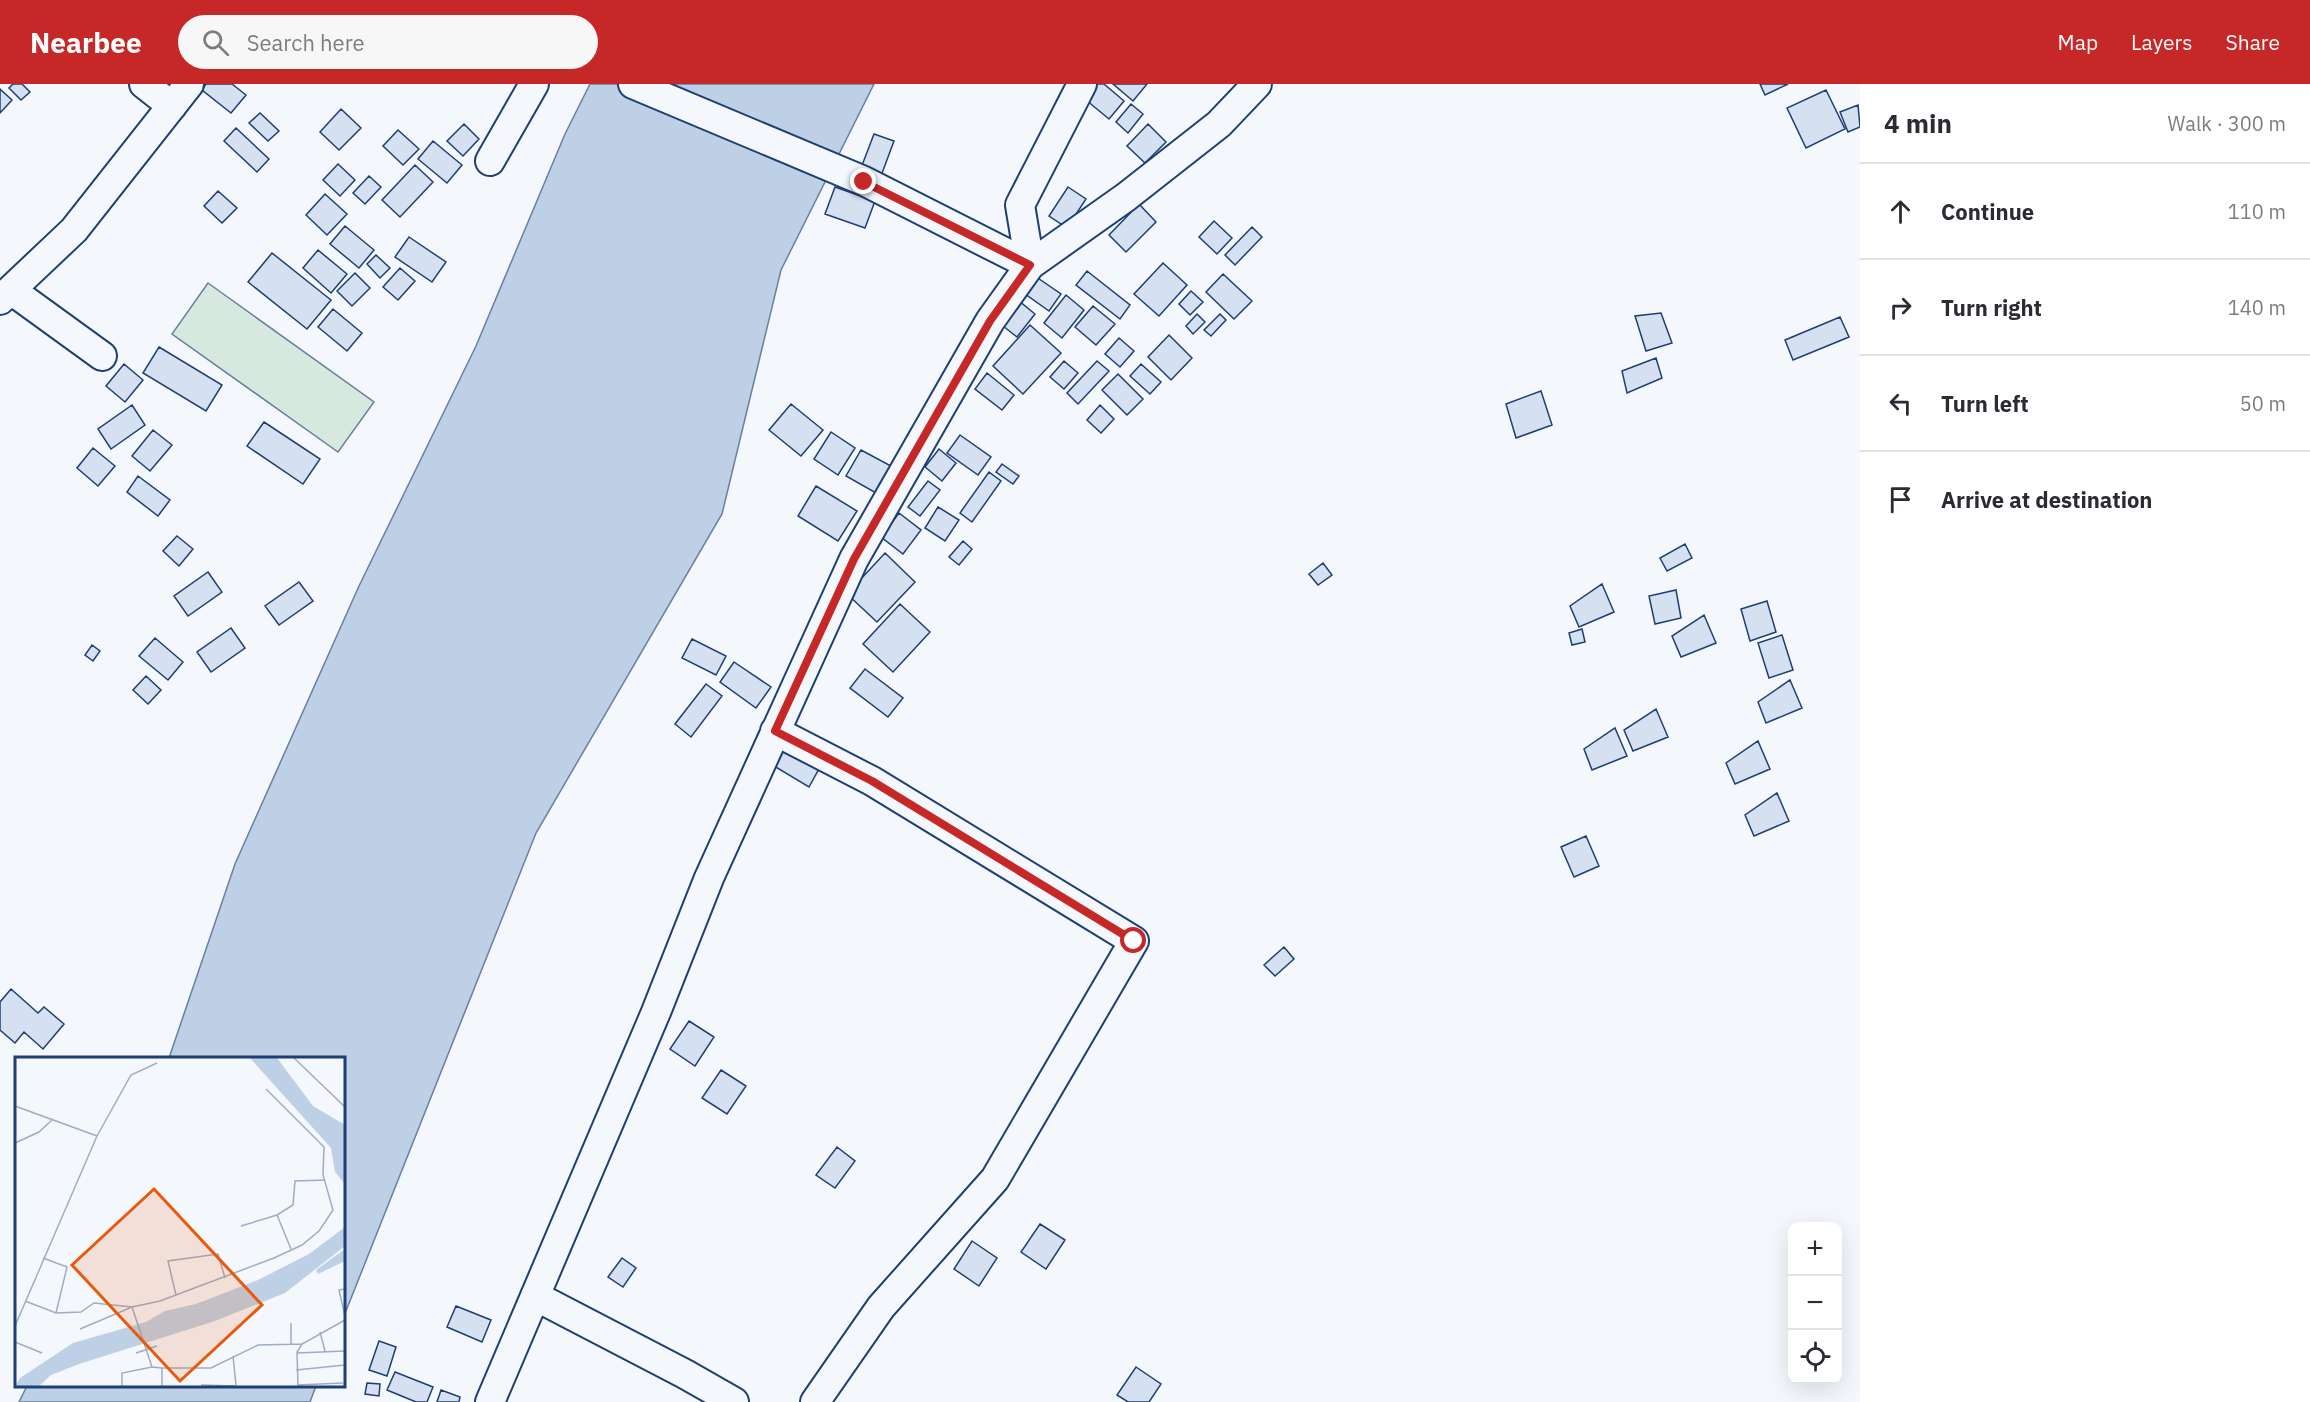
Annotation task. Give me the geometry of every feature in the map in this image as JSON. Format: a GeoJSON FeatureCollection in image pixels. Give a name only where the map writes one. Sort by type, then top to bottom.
{"type":"FeatureCollection","features":[{"type":"Feature","properties":{"kind":"street"},"geometry":{"type":"LineString","coordinates":[[144,84],[172,106]]}},
{"type":"Feature","properties":{"kind":"street"},"geometry":{"type":"LineString","coordinates":[[102,356],[5,295],[74,230],[189,84]]}},
{"type":"Feature","properties":{"kind":"street"},"geometry":{"type":"LineString","coordinates":[[490,161],[534,84]]}},
{"type":"Feature","properties":{"kind":"street"},"geometry":{"type":"LineString","coordinates":[[633,84],[864,182],[1030,265]]}},
{"type":"Feature","properties":{"kind":"street"},"geometry":{"type":"LineString","coordinates":[[1030,265],[1020,205],[1082,84]]}},
{"type":"Feature","properties":{"kind":"street"},"geometry":{"type":"LineString","coordinates":[[490,1402],[656,1012],[709,878],[854,559],[990,321],[1030,265],[1126,197],[1209,131],[1257,84]]}},
{"type":"Feature","properties":{"kind":"street"},"geometry":{"type":"LineString","coordinates":[[775,731],[872,781],[1134,941],[995,1179],[881,1307],[815,1402]]}},
{"type":"Feature","properties":{"kind":"street"},"geometry":{"type":"LineString","coordinates":[[535,1296],[734,1402]]}},
{"type":"Feature","properties":{"kind":"shaded area"},"geometry":{"type":"Polygon","coordinates":[[[208,283],[374,402],[338,452],[172,334],[208,283]]]}},
{"type":"Feature","properties":{"kind":"water"},"geometry":{"type":"Polygon","coordinates":[[[590,84],[874,84],[781,270],[722,514],[536,833],[345,1313],[345,1057],[169,1057],[235,864],[359,586],[476,346],[565,134],[590,84]]]}},
{"type":"Feature","properties":{"kind":"water"},"geometry":{"type":"Polygon","coordinates":[[[26,1387],[316,1387],[310,1402],[19,1402],[26,1387]]]}},
{"type":"Feature","properties":{"kind":"building"},"geometry":{"type":"Polygon","coordinates":[[[13,84],[22,84],[30,92],[21,100],[9,88],[13,84]]]}},
{"type":"Feature","properties":{"kind":"building"},"geometry":{"type":"Polygon","coordinates":[[[206,84],[232,84],[246,95],[231,113],[202,90],[206,84]]]}},
{"type":"Feature","properties":{"kind":"building"},"geometry":{"type":"Polygon","coordinates":[[[1089,84],[1104,84],[1124,101],[1109,119],[1080,95],[1089,84]]]}},
{"type":"Feature","properties":{"kind":"building"},"geometry":{"type":"Polygon","coordinates":[[[1113,84],[1147,84],[1133,101],[1113,84]]]}},
{"type":"Feature","properties":{"kind":"building"},"geometry":{"type":"Polygon","coordinates":[[[1760,84],[1788,84],[1765,95],[1760,84]]]}},
{"type":"Feature","properties":{"kind":"building"},"geometry":{"type":"Polygon","coordinates":[[[0,89],[12,100],[0,113],[0,89]]]}},
{"type":"Feature","properties":{"kind":"building"},"geometry":{"type":"Polygon","coordinates":[[[1826,90],[1845,129],[1806,148],[1787,108],[1826,90]]]}},
{"type":"Feature","properties":{"kind":"building"},"geometry":{"type":"Polygon","coordinates":[[[1131,104],[1143,114],[1128,133],[1116,122],[1131,104]]]}},
{"type":"Feature","properties":{"kind":"building"},"geometry":{"type":"Polygon","coordinates":[[[1858,105],[1860,127],[1848,132],[1840,112],[1858,105]]]}},
{"type":"Feature","properties":{"kind":"building"},"geometry":{"type":"Polygon","coordinates":[[[341,109],[361,128],[339,150],[320,132],[341,109]]]}},
{"type":"Feature","properties":{"kind":"building"},"geometry":{"type":"Polygon","coordinates":[[[260,113],[279,131],[268,141],[249,123],[260,113]]]}},
{"type":"Feature","properties":{"kind":"building"},"geometry":{"type":"Polygon","coordinates":[[[464,124],[479,139],[463,156],[447,141],[464,124]]]}},
{"type":"Feature","properties":{"kind":"building"},"geometry":{"type":"Polygon","coordinates":[[[1148,124],[1166,142],[1145,163],[1127,146],[1148,124]]]}},
{"type":"Feature","properties":{"kind":"building"},"geometry":{"type":"Polygon","coordinates":[[[236,128],[269,159],[257,172],[224,141],[236,128]]]}},
{"type":"Feature","properties":{"kind":"building"},"geometry":{"type":"Polygon","coordinates":[[[398,130],[419,149],[403,165],[383,146],[398,130]]]}},
{"type":"Feature","properties":{"kind":"building"},"geometry":{"type":"Polygon","coordinates":[[[874,134],[894,141],[881,176],[861,168],[874,134]]]}},
{"type":"Feature","properties":{"kind":"building"},"geometry":{"type":"Polygon","coordinates":[[[433,141],[462,165],[447,183],[418,159],[433,141]]]}},
{"type":"Feature","properties":{"kind":"building"},"geometry":{"type":"Polygon","coordinates":[[[338,164],[355,180],[340,196],[323,180],[338,164]]]}},
{"type":"Feature","properties":{"kind":"building"},"geometry":{"type":"Polygon","coordinates":[[[415,165],[433,182],[400,217],[382,200],[415,165]]]}},
{"type":"Feature","properties":{"kind":"building"},"geometry":{"type":"Polygon","coordinates":[[[369,176],[381,187],[365,204],[353,193],[369,176]]]}},
{"type":"Feature","properties":{"kind":"building"},"geometry":{"type":"Polygon","coordinates":[[[835,187],[875,201],[865,228],[825,214],[835,187]]]}},
{"type":"Feature","properties":{"kind":"building"},"geometry":{"type":"Polygon","coordinates":[[[1068,187],[1086,199],[1067,228],[1049,216],[1068,187]]]}},
{"type":"Feature","properties":{"kind":"building"},"geometry":{"type":"Polygon","coordinates":[[[218,191],[237,208],[222,223],[204,206],[218,191]]]}},
{"type":"Feature","properties":{"kind":"building"},"geometry":{"type":"Polygon","coordinates":[[[325,194],[347,214],[327,235],[306,215],[325,194]]]}},
{"type":"Feature","properties":{"kind":"building"},"geometry":{"type":"Polygon","coordinates":[[[1139,204],[1156,222],[1126,252],[1109,235],[1139,204]]]}},
{"type":"Feature","properties":{"kind":"building"},"geometry":{"type":"Polygon","coordinates":[[[1214,221],[1232,238],[1217,254],[1199,237],[1214,221]]]}},
{"type":"Feature","properties":{"kind":"building"},"geometry":{"type":"Polygon","coordinates":[[[345,226],[374,250],[359,268],[330,244],[345,226]]]}},
{"type":"Feature","properties":{"kind":"building"},"geometry":{"type":"Polygon","coordinates":[[[1252,227],[1262,237],[1235,265],[1225,255],[1252,227]]]}},
{"type":"Feature","properties":{"kind":"building"},"geometry":{"type":"Polygon","coordinates":[[[409,237],[446,262],[432,282],[395,257],[409,237]]]}},
{"type":"Feature","properties":{"kind":"building"},"geometry":{"type":"Polygon","coordinates":[[[318,250],[347,274],[331,293],[303,268],[318,250]]]}},
{"type":"Feature","properties":{"kind":"building"},"geometry":{"type":"Polygon","coordinates":[[[272,253],[331,300],[307,329],[248,282],[272,253]]]}},
{"type":"Feature","properties":{"kind":"building"},"geometry":{"type":"Polygon","coordinates":[[[376,255],[390,268],[380,278],[367,264],[376,255]]]}},
{"type":"Feature","properties":{"kind":"building"},"geometry":{"type":"Polygon","coordinates":[[[1163,263],[1187,285],[1159,316],[1134,294],[1163,263]]]}},
{"type":"Feature","properties":{"kind":"building"},"geometry":{"type":"Polygon","coordinates":[[[400,268],[415,281],[398,300],[383,287],[400,268]]]}},
{"type":"Feature","properties":{"kind":"building"},"geometry":{"type":"Polygon","coordinates":[[[1087,271],[1130,305],[1120,319],[1076,285],[1087,271]]]}},
{"type":"Feature","properties":{"kind":"building"},"geometry":{"type":"Polygon","coordinates":[[[355,273],[370,288],[352,306],[337,291],[355,273]]]}},
{"type":"Feature","properties":{"kind":"building"},"geometry":{"type":"Polygon","coordinates":[[[1032,274],[1061,294],[1049,311],[1021,291],[1032,274]]]}},
{"type":"Feature","properties":{"kind":"building"},"geometry":{"type":"Polygon","coordinates":[[[1223,274],[1252,301],[1234,319],[1206,292],[1223,274]]]}},
{"type":"Feature","properties":{"kind":"building"},"geometry":{"type":"Polygon","coordinates":[[[1191,291],[1203,302],[1190,315],[1179,304],[1191,291]]]}},
{"type":"Feature","properties":{"kind":"building"},"geometry":{"type":"Polygon","coordinates":[[[1066,295],[1084,310],[1062,338],[1044,323],[1066,295]]]}},
{"type":"Feature","properties":{"kind":"building"},"geometry":{"type":"Polygon","coordinates":[[[1013,296],[1035,314],[1017,337],[994,319],[1013,296]]]}},
{"type":"Feature","properties":{"kind":"building"},"geometry":{"type":"Polygon","coordinates":[[[1093,306],[1115,324],[1096,345],[1075,327],[1093,306]]]}},
{"type":"Feature","properties":{"kind":"building"},"geometry":{"type":"Polygon","coordinates":[[[333,309],[362,333],[347,351],[318,327],[333,309]]]}},
{"type":"Feature","properties":{"kind":"building"},"geometry":{"type":"Polygon","coordinates":[[[1661,313],[1672,343],[1646,351],[1635,316],[1661,313]]]}},
{"type":"Feature","properties":{"kind":"building"},"geometry":{"type":"Polygon","coordinates":[[[1197,314],[1205,322],[1193,334],[1186,326],[1197,314]]]}},
{"type":"Feature","properties":{"kind":"building"},"geometry":{"type":"Polygon","coordinates":[[[1220,314],[1226,320],[1211,336],[1204,330],[1220,314]]]}},
{"type":"Feature","properties":{"kind":"building"},"geometry":{"type":"Polygon","coordinates":[[[1840,317],[1849,337],[1793,360],[1785,340],[1840,317]]]}},
{"type":"Feature","properties":{"kind":"building"},"geometry":{"type":"Polygon","coordinates":[[[1030,325],[1061,353],[1023,394],[993,366],[1030,325]]]}},
{"type":"Feature","properties":{"kind":"building"},"geometry":{"type":"Polygon","coordinates":[[[1169,335],[1192,358],[1171,380],[1148,357],[1169,335]]]}},
{"type":"Feature","properties":{"kind":"building"},"geometry":{"type":"Polygon","coordinates":[[[1119,338],[1134,351],[1120,367],[1105,354],[1119,338]]]}},
{"type":"Feature","properties":{"kind":"building"},"geometry":{"type":"Polygon","coordinates":[[[159,347],[222,385],[206,411],[143,373],[159,347]]]}},
{"type":"Feature","properties":{"kind":"building"},"geometry":{"type":"Polygon","coordinates":[[[1656,358],[1662,378],[1627,393],[1622,371],[1656,358]]]}},
{"type":"Feature","properties":{"kind":"building"},"geometry":{"type":"Polygon","coordinates":[[[1064,361],[1078,373],[1064,389],[1050,377],[1064,361]]]}},
{"type":"Feature","properties":{"kind":"building"},"geometry":{"type":"Polygon","coordinates":[[[1097,361],[1109,371],[1078,404],[1067,393],[1097,361]]]}},
{"type":"Feature","properties":{"kind":"building"},"geometry":{"type":"Polygon","coordinates":[[[124,364],[143,380],[125,402],[106,386],[124,364]]]}},
{"type":"Feature","properties":{"kind":"building"},"geometry":{"type":"Polygon","coordinates":[[[1141,364],[1161,382],[1150,394],[1130,376],[1141,364]]]}},
{"type":"Feature","properties":{"kind":"building"},"geometry":{"type":"Polygon","coordinates":[[[987,373],[1014,395],[1002,410],[975,389],[987,373]]]}},
{"type":"Feature","properties":{"kind":"building"},"geometry":{"type":"Polygon","coordinates":[[[1118,374],[1143,399],[1127,415],[1102,390],[1118,374]]]}},
{"type":"Feature","properties":{"kind":"building"},"geometry":{"type":"Polygon","coordinates":[[[1541,391],[1552,425],[1516,438],[1506,404],[1541,391]]]}},
{"type":"Feature","properties":{"kind":"building"},"geometry":{"type":"Polygon","coordinates":[[[791,404],[823,430],[801,456],[769,430],[791,404]]]}},
{"type":"Feature","properties":{"kind":"building"},"geometry":{"type":"Polygon","coordinates":[[[132,405],[145,425],[111,449],[98,429],[132,405]]]}},
{"type":"Feature","properties":{"kind":"building"},"geometry":{"type":"Polygon","coordinates":[[[1100,405],[1114,419],[1101,433],[1087,420],[1100,405]]]}},
{"type":"Feature","properties":{"kind":"building"},"geometry":{"type":"Polygon","coordinates":[[[264,422],[320,459],[303,484],[247,446],[264,422]]]}},
{"type":"Feature","properties":{"kind":"building"},"geometry":{"type":"Polygon","coordinates":[[[153,430],[172,445],[150,471],[132,456],[153,430]]]}},
{"type":"Feature","properties":{"kind":"building"},"geometry":{"type":"Polygon","coordinates":[[[831,432],[855,448],[838,475],[814,459],[831,432]]]}},
{"type":"Feature","properties":{"kind":"building"},"geometry":{"type":"Polygon","coordinates":[[[960,435],[991,457],[978,475],[947,453],[960,435]]]}},
{"type":"Feature","properties":{"kind":"building"},"geometry":{"type":"Polygon","coordinates":[[[93,448],[115,466],[98,486],[77,468],[93,448]]]}},
{"type":"Feature","properties":{"kind":"building"},"geometry":{"type":"Polygon","coordinates":[[[939,449],[956,463],[942,481],[925,467],[939,449]]]}},
{"type":"Feature","properties":{"kind":"building"},"geometry":{"type":"Polygon","coordinates":[[[861,450],[891,466],[876,493],[846,476],[861,450]]]}},
{"type":"Feature","properties":{"kind":"building"},"geometry":{"type":"Polygon","coordinates":[[[1002,464],[1019,476],[1013,484],[996,472],[1002,464]]]}},
{"type":"Feature","properties":{"kind":"building"},"geometry":{"type":"Polygon","coordinates":[[[989,472],[1001,481],[972,522],[960,513],[989,472]]]}},
{"type":"Feature","properties":{"kind":"building"},"geometry":{"type":"Polygon","coordinates":[[[138,476],[170,500],[158,516],[127,492],[138,476]]]}},
{"type":"Feature","properties":{"kind":"building"},"geometry":{"type":"Polygon","coordinates":[[[928,481],[940,490],[920,516],[908,507],[928,481]]]}},
{"type":"Feature","properties":{"kind":"building"},"geometry":{"type":"Polygon","coordinates":[[[816,486],[857,511],[838,541],[798,516],[816,486]]]}},
{"type":"Feature","properties":{"kind":"building"},"geometry":{"type":"Polygon","coordinates":[[[938,507],[959,520],[945,541],[925,528],[938,507]]]}},
{"type":"Feature","properties":{"kind":"building"},"geometry":{"type":"Polygon","coordinates":[[[899,513],[921,530],[903,554],[881,537],[899,513]]]}},
{"type":"Feature","properties":{"kind":"building"},"geometry":{"type":"Polygon","coordinates":[[[177,536],[193,549],[179,566],[163,551],[177,536]]]}},
{"type":"Feature","properties":{"kind":"building"},"geometry":{"type":"Polygon","coordinates":[[[963,541],[972,549],[959,565],[949,557],[963,541]]]}},
{"type":"Feature","properties":{"kind":"building"},"geometry":{"type":"Polygon","coordinates":[[[1685,544],[1692,558],[1667,571],[1660,558],[1685,544]]]}},
{"type":"Feature","properties":{"kind":"building"},"geometry":{"type":"Polygon","coordinates":[[[885,553],[915,582],[877,622],[847,594],[885,553]]]}},
{"type":"Feature","properties":{"kind":"building"},"geometry":{"type":"Polygon","coordinates":[[[1323,563],[1332,575],[1318,585],[1309,574],[1323,563]]]}},
{"type":"Feature","properties":{"kind":"building"},"geometry":{"type":"Polygon","coordinates":[[[208,572],[222,592],[188,616],[174,596],[208,572]]]}},
{"type":"Feature","properties":{"kind":"building"},"geometry":{"type":"Polygon","coordinates":[[[299,582],[313,601],[279,625],[265,606],[299,582]]]}},
{"type":"Feature","properties":{"kind":"building"},"geometry":{"type":"Polygon","coordinates":[[[1602,584],[1614,612],[1579,627],[1570,606],[1602,584]]]}},
{"type":"Feature","properties":{"kind":"building"},"geometry":{"type":"Polygon","coordinates":[[[1676,590],[1681,618],[1655,624],[1649,596],[1676,590]]]}},
{"type":"Feature","properties":{"kind":"building"},"geometry":{"type":"Polygon","coordinates":[[[1767,601],[1776,632],[1750,641],[1741,609],[1767,601]]]}},
{"type":"Feature","properties":{"kind":"building"},"geometry":{"type":"Polygon","coordinates":[[[900,604],[930,632],[893,672],[863,644],[900,604]]]}},
{"type":"Feature","properties":{"kind":"building"},"geometry":{"type":"Polygon","coordinates":[[[1704,615],[1716,643],[1681,657],[1672,636],[1704,615]]]}},
{"type":"Feature","properties":{"kind":"building"},"geometry":{"type":"Polygon","coordinates":[[[231,628],[245,648],[211,672],[197,652],[231,628]]]}},
{"type":"Feature","properties":{"kind":"building"},"geometry":{"type":"Polygon","coordinates":[[[1582,629],[1585,642],[1572,645],[1569,633],[1582,629]]]}},
{"type":"Feature","properties":{"kind":"building"},"geometry":{"type":"Polygon","coordinates":[[[1782,635],[1793,670],[1769,678],[1758,643],[1782,635]]]}},
{"type":"Feature","properties":{"kind":"building"},"geometry":{"type":"Polygon","coordinates":[[[155,638],[183,662],[168,680],[139,656],[155,638]]]}},
{"type":"Feature","properties":{"kind":"building"},"geometry":{"type":"Polygon","coordinates":[[[692,639],[726,656],[716,675],[682,658],[692,639]]]}},
{"type":"Feature","properties":{"kind":"building"},"geometry":{"type":"Polygon","coordinates":[[[92,645],[100,651],[93,661],[85,655],[92,645]]]}},
{"type":"Feature","properties":{"kind":"building"},"geometry":{"type":"Polygon","coordinates":[[[734,662],[771,687],[756,708],[720,682],[734,662]]]}},
{"type":"Feature","properties":{"kind":"building"},"geometry":{"type":"Polygon","coordinates":[[[865,669],[903,698],[888,717],[850,688],[865,669]]]}},
{"type":"Feature","properties":{"kind":"building"},"geometry":{"type":"Polygon","coordinates":[[[146,676],[161,690],[148,704],[133,690],[146,676]]]}},
{"type":"Feature","properties":{"kind":"building"},"geometry":{"type":"Polygon","coordinates":[[[1790,680],[1802,708],[1766,723],[1758,702],[1790,680]]]}},
{"type":"Feature","properties":{"kind":"building"},"geometry":{"type":"Polygon","coordinates":[[[706,684],[722,696],[691,737],[675,724],[706,684]]]}},
{"type":"Feature","properties":{"kind":"building"},"geometry":{"type":"Polygon","coordinates":[[[1656,709],[1668,737],[1633,751],[1624,730],[1656,709]]]}},
{"type":"Feature","properties":{"kind":"building"},"geometry":{"type":"Polygon","coordinates":[[[1615,728],[1627,756],[1592,770],[1584,749],[1615,728]]]}},
{"type":"Feature","properties":{"kind":"building"},"geometry":{"type":"Polygon","coordinates":[[[1758,741],[1770,769],[1735,784],[1726,763],[1758,741]]]}},
{"type":"Feature","properties":{"kind":"building"},"geometry":{"type":"Polygon","coordinates":[[[781,743],[820,767],[809,787],[769,763],[781,743]]]}},
{"type":"Feature","properties":{"kind":"building"},"geometry":{"type":"Polygon","coordinates":[[[1777,793],[1789,821],[1754,836],[1745,815],[1777,793]]]}},
{"type":"Feature","properties":{"kind":"building"},"geometry":{"type":"Polygon","coordinates":[[[1586,836],[1599,866],[1574,877],[1561,847],[1586,836]]]}},
{"type":"Feature","properties":{"kind":"building"},"geometry":{"type":"Polygon","coordinates":[[[1284,947],[1294,959],[1275,976],[1264,965],[1284,947]]]}},
{"type":"Feature","properties":{"kind":"building"},"geometry":{"type":"Polygon","coordinates":[[[11,989],[38,1013],[44,1007],[64,1024],[43,1049],[24,1032],[15,1043],[0,1030],[0,1002],[11,989]]]}},
{"type":"Feature","properties":{"kind":"building"},"geometry":{"type":"Polygon","coordinates":[[[689,1021],[714,1037],[695,1066],[670,1049],[689,1021]]]}},
{"type":"Feature","properties":{"kind":"building"},"geometry":{"type":"Polygon","coordinates":[[[721,1070],[746,1086],[727,1114],[702,1098],[721,1070]]]}},
{"type":"Feature","properties":{"kind":"building"},"geometry":{"type":"Polygon","coordinates":[[[837,1147],[855,1161],[835,1188],[816,1175],[837,1147]]]}},
{"type":"Feature","properties":{"kind":"building"},"geometry":{"type":"Polygon","coordinates":[[[1040,1224],[1065,1240],[1046,1269],[1021,1252],[1040,1224]]]}},
{"type":"Feature","properties":{"kind":"building"},"geometry":{"type":"Polygon","coordinates":[[[972,1241],[997,1258],[979,1286],[954,1269],[972,1241]]]}},
{"type":"Feature","properties":{"kind":"building"},"geometry":{"type":"Polygon","coordinates":[[[622,1258],[636,1268],[623,1287],[608,1277],[622,1258]]]}},
{"type":"Feature","properties":{"kind":"building"},"geometry":{"type":"Polygon","coordinates":[[[456,1306],[491,1320],[482,1342],[447,1327],[456,1306]]]}},
{"type":"Feature","properties":{"kind":"building"},"geometry":{"type":"Polygon","coordinates":[[[379,1341],[396,1347],[387,1376],[369,1370],[379,1341]]]}},
{"type":"Feature","properties":{"kind":"building"},"geometry":{"type":"Polygon","coordinates":[[[1136,1367],[1161,1384],[1149,1402],[1128,1402],[1117,1395],[1136,1367]]]}},
{"type":"Feature","properties":{"kind":"building"},"geometry":{"type":"Polygon","coordinates":[[[395,1372],[433,1387],[427,1402],[416,1402],[387,1390],[395,1372]]]}},
{"type":"Feature","properties":{"kind":"building"},"geometry":{"type":"Polygon","coordinates":[[[367,1383],[380,1384],[379,1396],[365,1394],[367,1383]]]}},
{"type":"Feature","properties":{"kind":"building"},"geometry":{"type":"Polygon","coordinates":[[[441,1390],[460,1397],[459,1402],[437,1402],[441,1390]]]}},
{"type":"Feature","properties":{"kind":"route"},"geometry":{"type":"LineString","coordinates":[[864,182],[1030,265],[990,321],[854,559],[775,731],[872,781],[1134,941]]}}]}
